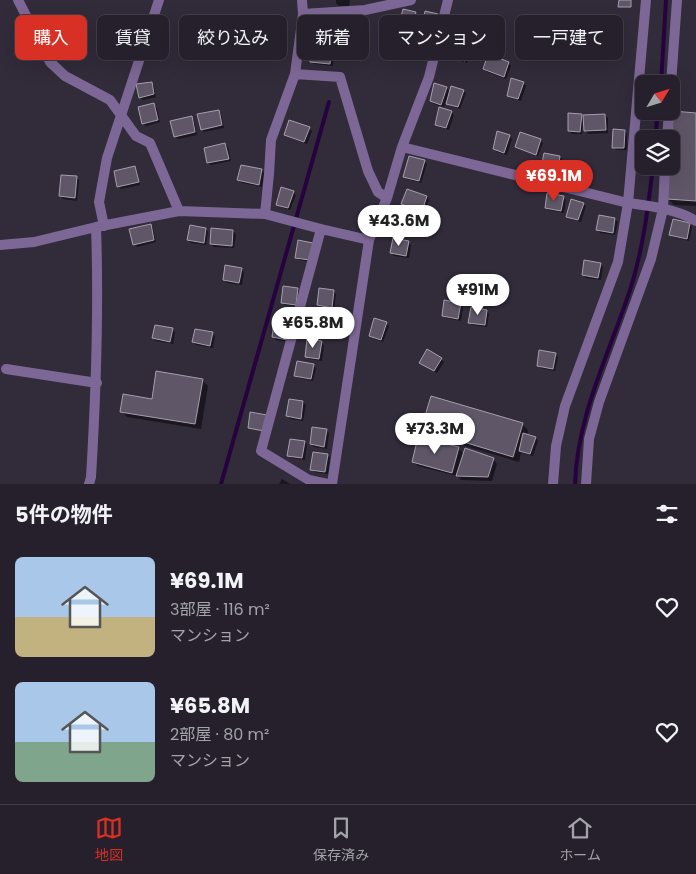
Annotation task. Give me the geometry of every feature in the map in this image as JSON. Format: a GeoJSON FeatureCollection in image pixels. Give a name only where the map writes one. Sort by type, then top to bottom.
{"type":"FeatureCollection","features":[{"type":"Feature","properties":{"kind":"street"},"geometry":{"type":"LineString","coordinates":[[18,0],[50,62],[65,76],[110,100],[136,136],[150,143],[179,211]]}},
{"type":"Feature","properties":{"kind":"street"},"geometry":{"type":"LineString","coordinates":[[89,484],[91,478],[97,383],[99,202],[106,158],[159,0]]}},
{"type":"Feature","properties":{"kind":"street"},"geometry":{"type":"LineString","coordinates":[[265,214],[270,140],[295,74],[303,14],[302,0]]}},
{"type":"Feature","properties":{"kind":"street"},"geometry":{"type":"LineString","coordinates":[[303,14],[365,10],[411,0]]}},
{"type":"Feature","properties":{"kind":"street"},"geometry":{"type":"LineString","coordinates":[[321,229],[261,450],[309,480],[330,484],[368,240],[386,198],[402,146],[429,77],[448,0]]}},
{"type":"Feature","properties":{"kind":"street"},"geometry":{"type":"LineString","coordinates":[[553,484],[556,446],[565,406],[618,262],[628,203],[646,0]]}},
{"type":"Feature","properties":{"kind":"street"},"geometry":{"type":"LineString","coordinates":[[672,75],[677,0]]}},
{"type":"Feature","properties":{"kind":"street"},"geometry":{"type":"LineString","coordinates":[[295,74],[340,78],[368,171],[378,192],[386,198]]}},
{"type":"Feature","properties":{"kind":"street"},"geometry":{"type":"LineString","coordinates":[[402,146],[628,203],[640,204],[688,216],[696,221]]}},
{"type":"Feature","properties":{"kind":"street"},"geometry":{"type":"LineString","coordinates":[[586,484],[589,439],[598,402],[651,258],[665,175]]}},
{"type":"Feature","properties":{"kind":"street"},"geometry":{"type":"LineString","coordinates":[[0,244],[34,242],[100,226],[179,211],[265,214],[368,240]]}},
{"type":"Feature","properties":{"kind":"street"},"geometry":{"type":"LineString","coordinates":[[6,369],[97,383]]}},
{"type":"Feature","properties":{"kind":"building"},"geometry":{"type":"Polygon","coordinates":[[[619,0],[631,0],[631,7],[618,7],[619,0]]]}},
{"type":"Feature","properties":{"kind":"building"},"geometry":{"type":"Polygon","coordinates":[[[403,9],[416,12],[415,15],[401,15],[403,9]]]}},
{"type":"Feature","properties":{"kind":"building"},"geometry":{"type":"Polygon","coordinates":[[[425,11],[438,14],[438,15],[424,15],[425,11]]]}},
{"type":"Feature","properties":{"kind":"building"},"geometry":{"type":"Polygon","coordinates":[[[310,60],[330,60],[330,64],[310,62],[310,60]]]}},
{"type":"Feature","properties":{"kind":"building"},"geometry":{"type":"Polygon","coordinates":[[[486,60],[504,60],[509,62],[504,77],[483,69],[486,60]]]}},
{"type":"Feature","properties":{"kind":"building"},"geometry":{"type":"Polygon","coordinates":[[[511,78],[524,82],[518,99],[507,96],[511,78]]]}},
{"type":"Feature","properties":{"kind":"building"},"geometry":{"type":"Polygon","coordinates":[[[152,82],[154,94],[139,98],[136,84],[152,82]]]}},
{"type":"Feature","properties":{"kind":"building"},"geometry":{"type":"Polygon","coordinates":[[[434,83],[447,87],[441,105],[430,101],[434,83]]]}},
{"type":"Feature","properties":{"kind":"building"},"geometry":{"type":"Polygon","coordinates":[[[451,86],[464,90],[458,107],[446,104],[451,86]]]}},
{"type":"Feature","properties":{"kind":"building"},"geometry":{"type":"Polygon","coordinates":[[[154,103],[158,120],[142,124],[138,107],[154,103]]]}},
{"type":"Feature","properties":{"kind":"building"},"geometry":{"type":"Polygon","coordinates":[[[439,107],[452,111],[446,128],[435,125],[439,107]]]}},
{"type":"Feature","properties":{"kind":"building"},"geometry":{"type":"Polygon","coordinates":[[[219,110],[222,125],[201,130],[197,114],[219,110]]]}},
{"type":"Feature","properties":{"kind":"building"},"geometry":{"type":"Polygon","coordinates":[[[680,112],[696,113],[696,201],[667,199],[668,175],[680,175],[680,130],[672,130],[673,120],[680,120],[680,112]]]}},
{"type":"Feature","properties":{"kind":"building"},"geometry":{"type":"Polygon","coordinates":[[[568,113],[582,114],[580,132],[568,131],[568,113]]]}},
{"type":"Feature","properties":{"kind":"building"},"geometry":{"type":"Polygon","coordinates":[[[605,114],[606,130],[584,131],[583,115],[605,114]]]}},
{"type":"Feature","properties":{"kind":"building"},"geometry":{"type":"Polygon","coordinates":[[[192,116],[195,132],[174,137],[170,121],[192,116]]]}},
{"type":"Feature","properties":{"kind":"building"},"geometry":{"type":"Polygon","coordinates":[[[289,120],[310,127],[304,142],[284,135],[289,120]]]}},
{"type":"Feature","properties":{"kind":"building"},"geometry":{"type":"Polygon","coordinates":[[[613,129],[625,130],[624,148],[612,148],[613,129]]]}},
{"type":"Feature","properties":{"kind":"building"},"geometry":{"type":"Polygon","coordinates":[[[497,131],[510,135],[504,153],[493,149],[497,131]]]}},
{"type":"Feature","properties":{"kind":"building"},"geometry":{"type":"Polygon","coordinates":[[[520,132],[541,139],[536,155],[515,147],[520,132]]]}},
{"type":"Feature","properties":{"kind":"building"},"geometry":{"type":"Polygon","coordinates":[[[225,143],[229,159],[207,163],[204,148],[225,143]]]}},
{"type":"Feature","properties":{"kind":"building"},"geometry":{"type":"Polygon","coordinates":[[[544,153],[560,156],[558,171],[541,168],[544,153]]]}},
{"type":"Feature","properties":{"kind":"building"},"geometry":{"type":"Polygon","coordinates":[[[409,156],[425,160],[419,181],[403,177],[409,156]]]}},
{"type":"Feature","properties":{"kind":"building"},"geometry":{"type":"Polygon","coordinates":[[[241,165],[262,169],[259,185],[237,180],[241,165]]]}},
{"type":"Feature","properties":{"kind":"building"},"geometry":{"type":"Polygon","coordinates":[[[135,166],[139,182],[117,187],[114,171],[135,166]]]}},
{"type":"Feature","properties":{"kind":"building"},"geometry":{"type":"Polygon","coordinates":[[[61,175],[77,176],[75,198],[59,196],[61,175]]]}},
{"type":"Feature","properties":{"kind":"building"},"geometry":{"type":"Polygon","coordinates":[[[281,187],[294,191],[288,208],[276,205],[281,187]]]}},
{"type":"Feature","properties":{"kind":"building"},"geometry":{"type":"Polygon","coordinates":[[[407,189],[427,196],[422,211],[401,204],[407,189]]]}},
{"type":"Feature","properties":{"kind":"building"},"geometry":{"type":"Polygon","coordinates":[[[547,193],[564,196],[561,211],[545,208],[547,193]]]}},
{"type":"Feature","properties":{"kind":"building"},"geometry":{"type":"Polygon","coordinates":[[[571,199],[584,203],[578,220],[566,217],[571,199]]]}},
{"type":"Feature","properties":{"kind":"building"},"geometry":{"type":"Polygon","coordinates":[[[599,215],[615,218],[613,233],[596,230],[599,215]]]}},
{"type":"Feature","properties":{"kind":"building"},"geometry":{"type":"Polygon","coordinates":[[[673,219],[690,223],[687,239],[669,235],[673,219]]]}},
{"type":"Feature","properties":{"kind":"building"},"geometry":{"type":"Polygon","coordinates":[[[151,224],[154,240],[133,245],[129,229],[151,224]]]}},
{"type":"Feature","properties":{"kind":"building"},"geometry":{"type":"Polygon","coordinates":[[[190,225],[206,228],[204,243],[187,240],[190,225]]]}},
{"type":"Feature","properties":{"kind":"building"},"geometry":{"type":"Polygon","coordinates":[[[211,228],[233,230],[232,246],[210,244],[211,228]]]}},
{"type":"Feature","properties":{"kind":"building"},"geometry":{"type":"Polygon","coordinates":[[[393,238],[409,241],[406,256],[390,253],[393,238]]]}},
{"type":"Feature","properties":{"kind":"building"},"geometry":{"type":"Polygon","coordinates":[[[298,240],[313,243],[310,260],[295,258],[298,240]]]}},
{"type":"Feature","properties":{"kind":"building"},"geometry":{"type":"Polygon","coordinates":[[[584,260],[601,263],[598,278],[582,275],[584,260]]]}},
{"type":"Feature","properties":{"kind":"building"},"geometry":{"type":"Polygon","coordinates":[[[225,265],[242,268],[239,283],[223,280],[225,265]]]}},
{"type":"Feature","properties":{"kind":"building"},"geometry":{"type":"Polygon","coordinates":[[[283,286],[298,288],[296,305],[281,303],[283,286]]]}},
{"type":"Feature","properties":{"kind":"building"},"geometry":{"type":"Polygon","coordinates":[[[319,288],[334,290],[332,308],[317,305],[319,288]]]}},
{"type":"Feature","properties":{"kind":"building"},"geometry":{"type":"Polygon","coordinates":[[[444,300],[461,303],[458,319],[442,316],[444,300]]]}},
{"type":"Feature","properties":{"kind":"building"},"geometry":{"type":"Polygon","coordinates":[[[471,307],[487,310],[485,325],[468,323],[471,307]]]}},
{"type":"Feature","properties":{"kind":"building"},"geometry":{"type":"Polygon","coordinates":[[[314,313],[329,315],[326,333],[311,330],[314,313]]]}},
{"type":"Feature","properties":{"kind":"building"},"geometry":{"type":"Polygon","coordinates":[[[374,318],[387,322],[381,340],[369,336],[374,318]]]}},
{"type":"Feature","properties":{"kind":"building"},"geometry":{"type":"Polygon","coordinates":[[[274,322],[291,325],[288,340],[272,337],[274,322]]]}},
{"type":"Feature","properties":{"kind":"building"},"geometry":{"type":"Polygon","coordinates":[[[155,325],[173,328],[170,342],[152,338],[155,325]]]}},
{"type":"Feature","properties":{"kind":"building"},"geometry":{"type":"Polygon","coordinates":[[[195,329],[213,332],[210,346],[192,342],[195,329]]]}},
{"type":"Feature","properties":{"kind":"building"},"geometry":{"type":"Polygon","coordinates":[[[307,339],[322,341],[319,359],[305,357],[307,339]]]}},
{"type":"Feature","properties":{"kind":"building"},"geometry":{"type":"Polygon","coordinates":[[[427,349],[442,358],[434,371],[419,363],[427,349]]]}},
{"type":"Feature","properties":{"kind":"building"},"geometry":{"type":"Polygon","coordinates":[[[539,350],[556,353],[553,369],[537,366],[539,350]]]}},
{"type":"Feature","properties":{"kind":"building"},"geometry":{"type":"Polygon","coordinates":[[[297,361],[314,364],[311,379],[294,376],[297,361]]]}},
{"type":"Feature","properties":{"kind":"building"},"geometry":{"type":"Polygon","coordinates":[[[156,371],[203,379],[195,424],[120,412],[123,394],[152,399],[156,371]]]}},
{"type":"Feature","properties":{"kind":"building"},"geometry":{"type":"Polygon","coordinates":[[[431,396],[523,423],[513,457],[421,429],[431,396]]]}},
{"type":"Feature","properties":{"kind":"building"},"geometry":{"type":"Polygon","coordinates":[[[289,399],[303,401],[301,419],[286,416],[289,399]]]}},
{"type":"Feature","properties":{"kind":"building"},"geometry":{"type":"Polygon","coordinates":[[[250,412],[267,415],[264,431],[248,428],[250,412]]]}},
{"type":"Feature","properties":{"kind":"building"},"geometry":{"type":"Polygon","coordinates":[[[312,427],[327,429],[324,447],[310,444],[312,427]]]}},
{"type":"Feature","properties":{"kind":"building"},"geometry":{"type":"Polygon","coordinates":[[[523,433],[536,437],[530,454],[519,451],[523,433]]]}},
{"type":"Feature","properties":{"kind":"building"},"geometry":{"type":"Polygon","coordinates":[[[418,437],[459,447],[452,473],[412,462],[418,437]]]}},
{"type":"Feature","properties":{"kind":"building"},"geometry":{"type":"Polygon","coordinates":[[[290,439],[305,441],[302,458],[287,456],[290,439]]]}},
{"type":"Feature","properties":{"kind":"building"},"geometry":{"type":"Polygon","coordinates":[[[465,448],[494,458],[488,477],[456,476],[465,448]]]}},
{"type":"Feature","properties":{"kind":"building"},"geometry":{"type":"Polygon","coordinates":[[[313,452],[328,454],[325,472],[310,470],[313,452]]]}},
{"type":"Feature","properties":{"kind":"waterway"},"geometry":{"type":"LineString","coordinates":[[662,75],[666,0]]}},
{"type":"Feature","properties":{"kind":"waterway"},"geometry":{"type":"LineString","coordinates":[[221,484],[329,102]]}},
{"type":"Feature","properties":{"kind":"waterway"},"geometry":{"type":"LineString","coordinates":[[656,130],[657,120]]}},
{"type":"Feature","properties":{"kind":"waterway"},"geometry":{"type":"LineString","coordinates":[[575,484],[581,434],[595,386],[630,290],[642,244],[652,175]]}}]}
